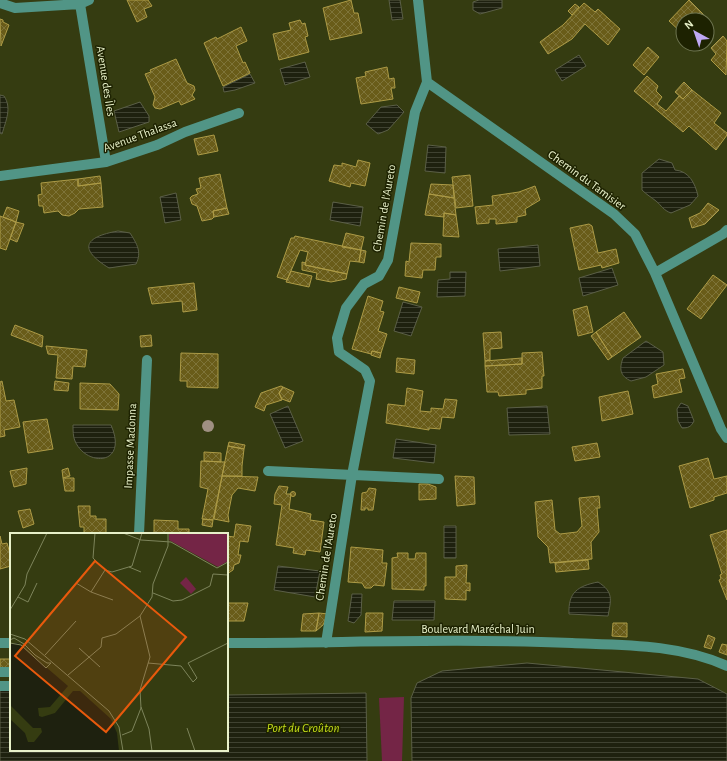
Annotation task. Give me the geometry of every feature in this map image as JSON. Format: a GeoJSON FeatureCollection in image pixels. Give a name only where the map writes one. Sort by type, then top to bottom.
{"type":"FeatureCollection","features":[{"type":"Feature","properties":{"kind":"street"},"geometry":{"type":"LineString","coordinates":[[418,0],[427,82]]}},
{"type":"Feature","properties":{"kind":"street"},"geometry":{"type":"LineString","coordinates":[[0,3],[15,8],[85,2]]}},
{"type":"Feature","properties":{"kind":"street","name":"Avenue des Îles"},"geometry":{"type":"LineString","coordinates":[[85,2],[106,162]]}},
{"type":"Feature","properties":{"kind":"street","name":"Chemin du Tamisier"},"geometry":{"type":"LineString","coordinates":[[427,82],[614,214],[635,234],[655,273],[727,438]]}},
{"type":"Feature","properties":{"kind":"street","name":"Chemin de l'Aureto"},"geometry":{"type":"LineString","coordinates":[[326,643],[352,475],[370,381],[364,370],[339,352],[337,338],[346,308],[364,284],[379,276],[388,260],[415,112],[427,82]]}},
{"type":"Feature","properties":{"kind":"street","name":"Avenue Thalassa"},"geometry":{"type":"LineString","coordinates":[[0,176],[106,162],[157,145],[185,132],[240,113]]}},
{"type":"Feature","properties":{"kind":"street"},"geometry":{"type":"LineString","coordinates":[[655,273],[723,234],[727,230]]}},
{"type":"Feature","properties":{"kind":"street","name":"Impasse Madonna"},"geometry":{"type":"LineString","coordinates":[[139,533],[147,360]]}},
{"type":"Feature","properties":{"kind":"street"},"geometry":{"type":"LineString","coordinates":[[268,470],[439,479]]}},
{"type":"Feature","properties":{"kind":"street","name":"Boulevard Maréchal Juin"},"geometry":{"type":"LineString","coordinates":[[228,643],[474,641],[607,644],[658,648],[685,653],[727,666]]}},
{"type":"Feature","properties":{"kind":"street"},"geometry":{"type":"LineString","coordinates":[[0,643],[10,642]]}},
{"type":"Feature","properties":{"kind":"shaded area"},"geometry":{"type":"Polygon","coordinates":[[[404,697],[402,761],[382,761],[379,698],[404,697]]]}},
{"type":"Feature","properties":{"kind":"water"},"geometry":{"type":"Polygon","coordinates":[[[389,0],[400,0],[403,19],[392,20],[389,0]]]}},
{"type":"Feature","properties":{"kind":"water"},"geometry":{"type":"Polygon","coordinates":[[[479,0],[502,0],[502,8],[480,14],[473,10],[473,2],[479,0]]]}},
{"type":"Feature","properties":{"kind":"water"},"geometry":{"type":"Polygon","coordinates":[[[579,55],[586,66],[562,81],[555,70],[579,55]]]}},
{"type":"Feature","properties":{"kind":"water"},"geometry":{"type":"Polygon","coordinates":[[[305,62],[310,77],[285,85],[280,69],[305,62]]]}},
{"type":"Feature","properties":{"kind":"water"},"geometry":{"type":"Polygon","coordinates":[[[250,74],[255,83],[224,92],[223,87],[250,74]]]}},
{"type":"Feature","properties":{"kind":"water"},"geometry":{"type":"Polygon","coordinates":[[[0,95],[4,96],[8,105],[2,134],[0,133],[0,95]]]}},
{"type":"Feature","properties":{"kind":"water"},"geometry":{"type":"Polygon","coordinates":[[[140,102],[149,116],[149,122],[119,132],[114,111],[140,102]]]}},
{"type":"Feature","properties":{"kind":"water"},"geometry":{"type":"Polygon","coordinates":[[[397,105],[404,112],[388,130],[378,134],[366,124],[381,107],[397,105]]]}},
{"type":"Feature","properties":{"kind":"water"},"geometry":{"type":"Polygon","coordinates":[[[428,145],[446,147],[445,173],[425,171],[428,145]]]}},
{"type":"Feature","properties":{"kind":"water"},"geometry":{"type":"Polygon","coordinates":[[[659,159],[672,163],[675,170],[688,175],[691,178],[698,196],[690,205],[671,213],[664,209],[642,190],[642,173],[659,159]]]}},
{"type":"Feature","properties":{"kind":"water"},"geometry":{"type":"Polygon","coordinates":[[[176,193],[181,220],[165,223],[160,197],[176,193]]]}},
{"type":"Feature","properties":{"kind":"water"},"geometry":{"type":"Polygon","coordinates":[[[333,202],[363,207],[360,226],[330,220],[333,202]]]}},
{"type":"Feature","properties":{"kind":"water"},"geometry":{"type":"Polygon","coordinates":[[[118,231],[130,233],[138,248],[139,256],[136,264],[109,268],[93,255],[89,250],[89,245],[92,240],[98,237],[118,231]]]}},
{"type":"Feature","properties":{"kind":"water"},"geometry":{"type":"Polygon","coordinates":[[[538,245],[540,266],[500,271],[498,249],[538,245]]]}},
{"type":"Feature","properties":{"kind":"water"},"geometry":{"type":"Polygon","coordinates":[[[612,268],[618,285],[583,296],[579,278],[612,268]]]}},
{"type":"Feature","properties":{"kind":"water"},"geometry":{"type":"Polygon","coordinates":[[[450,272],[466,272],[465,296],[437,297],[438,280],[450,279],[450,272]]]}},
{"type":"Feature","properties":{"kind":"water"},"geometry":{"type":"Polygon","coordinates":[[[403,302],[422,307],[411,336],[394,331],[403,302]]]}},
{"type":"Feature","properties":{"kind":"water"},"geometry":{"type":"Polygon","coordinates":[[[646,341],[663,352],[664,365],[646,377],[631,381],[621,372],[623,358],[646,341]]]}},
{"type":"Feature","properties":{"kind":"water"},"geometry":{"type":"Polygon","coordinates":[[[681,403],[688,406],[694,421],[692,425],[682,428],[678,421],[677,409],[681,403]]]}},
{"type":"Feature","properties":{"kind":"water"},"geometry":{"type":"Polygon","coordinates":[[[288,406],[303,441],[285,448],[270,414],[288,406]]]}},
{"type":"Feature","properties":{"kind":"water"},"geometry":{"type":"Polygon","coordinates":[[[547,406],[550,434],[509,435],[507,408],[547,406]]]}},
{"type":"Feature","properties":{"kind":"water"},"geometry":{"type":"Polygon","coordinates":[[[73,425],[111,425],[115,439],[115,448],[110,455],[104,458],[96,458],[88,455],[80,449],[74,439],[73,425]]]}},
{"type":"Feature","properties":{"kind":"water"},"geometry":{"type":"Polygon","coordinates":[[[396,439],[436,445],[434,463],[393,458],[396,439]]]}},
{"type":"Feature","properties":{"kind":"water"},"geometry":{"type":"Polygon","coordinates":[[[444,526],[456,526],[456,558],[444,558],[444,526]]]}},
{"type":"Feature","properties":{"kind":"water"},"geometry":{"type":"Polygon","coordinates":[[[278,566],[320,571],[315,597],[274,590],[278,566]]]}},
{"type":"Feature","properties":{"kind":"water"},"geometry":{"type":"Polygon","coordinates":[[[598,582],[607,589],[609,593],[610,605],[608,616],[569,614],[569,606],[572,595],[580,588],[598,582]]]}},
{"type":"Feature","properties":{"kind":"water"},"geometry":{"type":"Polygon","coordinates":[[[352,594],[362,594],[361,615],[354,623],[348,621],[352,594]]]}},
{"type":"Feature","properties":{"kind":"water"},"geometry":{"type":"Polygon","coordinates":[[[394,601],[435,601],[434,620],[392,620],[394,601]]]}},
{"type":"Feature","properties":{"kind":"water"},"geometry":{"type":"Polygon","coordinates":[[[527,663],[698,679],[727,694],[727,761],[412,761],[411,698],[417,683],[442,671],[527,663]]]}},
{"type":"Feature","properties":{"kind":"water","name":"Port du Croûton"},"geometry":{"type":"Polygon","coordinates":[[[0,686],[10,686],[10,751],[228,751],[228,695],[366,693],[367,761],[0,761],[0,686]]]}},
{"type":"Feature","properties":{"kind":"building"},"geometry":{"type":"Polygon","coordinates":[[[127,0],[148,0],[152,6],[144,9],[147,17],[137,22],[127,0]]]}},
{"type":"Feature","properties":{"kind":"building"},"geometry":{"type":"Polygon","coordinates":[[[351,0],[354,13],[358,13],[362,33],[330,40],[323,8],[351,0]]]}},
{"type":"Feature","properties":{"kind":"building"},"geometry":{"type":"Polygon","coordinates":[[[689,0],[701,12],[678,12],[689,0]]]}},
{"type":"Feature","properties":{"kind":"building"},"geometry":{"type":"Polygon","coordinates":[[[584,3],[595,12],[598,9],[620,29],[608,45],[585,24],[572,39],[548,54],[540,42],[563,25],[584,3]]]}},
{"type":"Feature","properties":{"kind":"building"},"geometry":{"type":"Polygon","coordinates":[[[575,4],[579,7],[572,15],[568,11],[575,4]]]}},
{"type":"Feature","properties":{"kind":"building"},"geometry":{"type":"Polygon","coordinates":[[[675,15],[675,27],[669,21],[675,15]]]}},
{"type":"Feature","properties":{"kind":"building"},"geometry":{"type":"Polygon","coordinates":[[[0,19],[9,25],[1,46],[0,19]]]}},
{"type":"Feature","properties":{"kind":"building"},"geometry":{"type":"Polygon","coordinates":[[[300,20],[302,24],[305,23],[308,36],[305,37],[309,52],[279,60],[273,34],[291,30],[289,23],[300,20]]]}},
{"type":"Feature","properties":{"kind":"building"},"geometry":{"type":"Polygon","coordinates":[[[241,27],[247,41],[236,46],[243,63],[245,62],[250,73],[223,86],[204,43],[216,37],[217,39],[241,27]]]}},
{"type":"Feature","properties":{"kind":"building"},"geometry":{"type":"Polygon","coordinates":[[[723,36],[727,41],[726,75],[711,60],[716,54],[714,52],[715,44],[723,36]]]}},
{"type":"Feature","properties":{"kind":"building"},"geometry":{"type":"Polygon","coordinates":[[[648,47],[659,57],[644,75],[633,65],[648,47]]]}},
{"type":"Feature","properties":{"kind":"building"},"geometry":{"type":"Polygon","coordinates":[[[176,59],[187,83],[194,86],[195,90],[192,95],[195,99],[181,105],[179,101],[160,109],[155,108],[153,105],[155,97],[145,74],[151,72],[150,70],[176,59]]]}},
{"type":"Feature","properties":{"kind":"building"},"geometry":{"type":"Polygon","coordinates":[[[387,67],[389,79],[394,78],[395,88],[391,88],[393,99],[361,104],[356,78],[366,76],[365,72],[387,67]]]}},
{"type":"Feature","properties":{"kind":"building"},"geometry":{"type":"Polygon","coordinates":[[[647,76],[658,86],[656,91],[662,97],[657,104],[666,111],[679,96],[683,99],[692,90],[721,113],[714,123],[727,133],[727,135],[716,150],[689,126],[683,132],[634,91],[647,76]]]}},
{"type":"Feature","properties":{"kind":"building"},"geometry":{"type":"Polygon","coordinates":[[[684,82],[692,90],[683,99],[675,92],[684,82]]]}},
{"type":"Feature","properties":{"kind":"building"},"geometry":{"type":"Polygon","coordinates":[[[214,135],[218,151],[198,155],[194,139],[214,135]]]}},
{"type":"Feature","properties":{"kind":"building"},"geometry":{"type":"Polygon","coordinates":[[[358,160],[370,163],[365,186],[351,183],[350,187],[329,181],[334,165],[342,166],[342,163],[356,167],[358,160]]]}},
{"type":"Feature","properties":{"kind":"building"},"geometry":{"type":"Polygon","coordinates":[[[220,174],[227,208],[213,211],[214,217],[212,219],[202,221],[197,206],[192,204],[190,198],[198,194],[196,189],[201,188],[199,178],[220,174]]]}},
{"type":"Feature","properties":{"kind":"building"},"geometry":{"type":"Polygon","coordinates":[[[470,175],[473,206],[456,208],[452,177],[470,175]]]}},
{"type":"Feature","properties":{"kind":"building"},"geometry":{"type":"Polygon","coordinates":[[[100,176],[101,183],[78,186],[78,179],[100,176]]]}},
{"type":"Feature","properties":{"kind":"building"},"geometry":{"type":"Polygon","coordinates":[[[78,179],[78,186],[101,183],[103,207],[79,209],[69,216],[62,215],[58,211],[44,213],[43,206],[39,206],[38,195],[42,194],[41,183],[78,179]]]}},
{"type":"Feature","properties":{"kind":"building"},"geometry":{"type":"Polygon","coordinates":[[[431,184],[453,185],[454,198],[429,194],[431,184]]]}},
{"type":"Feature","properties":{"kind":"building"},"geometry":{"type":"Polygon","coordinates":[[[535,186],[540,200],[525,209],[526,215],[517,217],[517,222],[496,224],[496,219],[489,219],[489,223],[477,224],[475,207],[493,205],[492,196],[519,192],[535,186]]]}},
{"type":"Feature","properties":{"kind":"building"},"geometry":{"type":"Polygon","coordinates":[[[429,194],[454,198],[456,215],[444,213],[444,217],[425,215],[429,194]]]}},
{"type":"Feature","properties":{"kind":"building"},"geometry":{"type":"Polygon","coordinates":[[[708,203],[719,210],[705,224],[692,228],[689,218],[700,213],[708,203]]]}},
{"type":"Feature","properties":{"kind":"building"},"geometry":{"type":"Polygon","coordinates":[[[7,207],[19,211],[16,222],[3,217],[7,207]]]}},
{"type":"Feature","properties":{"kind":"building"},"geometry":{"type":"Polygon","coordinates":[[[227,208],[229,214],[214,217],[213,211],[227,208]]]}},
{"type":"Feature","properties":{"kind":"building"},"geometry":{"type":"Polygon","coordinates":[[[444,213],[456,215],[459,237],[443,236],[444,213]]]}},
{"type":"Feature","properties":{"kind":"building"},"geometry":{"type":"Polygon","coordinates":[[[0,216],[16,222],[6,250],[0,248],[0,216]]]}},
{"type":"Feature","properties":{"kind":"building"},"geometry":{"type":"Polygon","coordinates":[[[16,222],[24,224],[17,242],[10,239],[16,222]]]}},
{"type":"Feature","properties":{"kind":"building"},"geometry":{"type":"Polygon","coordinates":[[[589,224],[592,226],[598,253],[616,249],[619,263],[602,268],[601,265],[579,270],[570,228],[589,224]]]}},
{"type":"Feature","properties":{"kind":"building"},"geometry":{"type":"Polygon","coordinates":[[[346,233],[364,237],[361,250],[342,247],[346,233]]]}},
{"type":"Feature","properties":{"kind":"building"},"geometry":{"type":"Polygon","coordinates":[[[295,236],[361,250],[359,262],[350,261],[347,274],[305,265],[308,252],[300,250],[287,280],[277,277],[291,238],[294,238],[295,236]]]}},
{"type":"Feature","properties":{"kind":"building"},"geometry":{"type":"Polygon","coordinates":[[[411,243],[441,244],[441,257],[436,257],[435,270],[423,270],[422,278],[405,276],[406,261],[409,262],[411,243]]]}},
{"type":"Feature","properties":{"kind":"building"},"geometry":{"type":"Polygon","coordinates":[[[361,250],[366,251],[364,263],[359,262],[361,250]]]}},
{"type":"Feature","properties":{"kind":"building"},"geometry":{"type":"Polygon","coordinates":[[[302,262],[306,263],[305,265],[347,274],[346,279],[331,282],[316,279],[317,273],[302,270],[302,262]]]}},
{"type":"Feature","properties":{"kind":"building"},"geometry":{"type":"Polygon","coordinates":[[[291,271],[312,276],[309,287],[286,282],[291,271]]]}},
{"type":"Feature","properties":{"kind":"building"},"geometry":{"type":"Polygon","coordinates":[[[713,275],[727,285],[701,319],[687,309],[713,275]]]}},
{"type":"Feature","properties":{"kind":"building"},"geometry":{"type":"Polygon","coordinates":[[[194,283],[197,310],[183,312],[182,301],[152,304],[148,288],[194,283]]]}},
{"type":"Feature","properties":{"kind":"building"},"geometry":{"type":"Polygon","coordinates":[[[399,287],[420,292],[417,303],[396,298],[399,287]]]}},
{"type":"Feature","properties":{"kind":"building"},"geometry":{"type":"Polygon","coordinates":[[[368,296],[383,301],[380,311],[384,312],[378,331],[387,334],[381,353],[372,351],[371,354],[352,349],[368,296]]]}},
{"type":"Feature","properties":{"kind":"building"},"geometry":{"type":"Polygon","coordinates":[[[587,306],[593,332],[578,336],[573,310],[587,306]]]}},
{"type":"Feature","properties":{"kind":"building"},"geometry":{"type":"Polygon","coordinates":[[[624,312],[641,337],[612,357],[596,332],[624,312]]]}},
{"type":"Feature","properties":{"kind":"building"},"geometry":{"type":"Polygon","coordinates":[[[15,325],[43,336],[42,347],[11,335],[15,325]]]}},
{"type":"Feature","properties":{"kind":"building"},"geometry":{"type":"Polygon","coordinates":[[[501,332],[502,348],[490,349],[490,360],[485,361],[483,333],[501,332]]]}},
{"type":"Feature","properties":{"kind":"building"},"geometry":{"type":"Polygon","coordinates":[[[596,332],[612,357],[608,360],[591,336],[596,332]]]}},
{"type":"Feature","properties":{"kind":"building"},"geometry":{"type":"Polygon","coordinates":[[[151,335],[152,346],[141,347],[140,336],[151,335]]]}},
{"type":"Feature","properties":{"kind":"building"},"geometry":{"type":"Polygon","coordinates":[[[46,346],[87,350],[85,367],[73,366],[72,379],[56,378],[58,355],[48,354],[46,346]]]}},
{"type":"Feature","properties":{"kind":"building"},"geometry":{"type":"Polygon","coordinates":[[[372,351],[381,353],[380,358],[371,355],[372,351]]]}},
{"type":"Feature","properties":{"kind":"building"},"geometry":{"type":"Polygon","coordinates":[[[542,352],[544,376],[542,376],[542,388],[526,390],[526,394],[499,396],[498,392],[487,392],[485,366],[522,364],[522,353],[542,352]]]}},
{"type":"Feature","properties":{"kind":"building"},"geometry":{"type":"Polygon","coordinates":[[[181,353],[218,354],[218,388],[187,387],[187,381],[180,381],[181,353]]]}},
{"type":"Feature","properties":{"kind":"building"},"geometry":{"type":"Polygon","coordinates":[[[397,358],[415,360],[414,374],[396,372],[397,358]]]}},
{"type":"Feature","properties":{"kind":"building"},"geometry":{"type":"Polygon","coordinates":[[[522,358],[522,364],[485,366],[485,361],[522,358]]]}},
{"type":"Feature","properties":{"kind":"building"},"geometry":{"type":"Polygon","coordinates":[[[683,369],[685,378],[679,379],[682,392],[654,398],[652,386],[658,384],[656,374],[683,369]]]}},
{"type":"Feature","properties":{"kind":"building"},"geometry":{"type":"Polygon","coordinates":[[[2,381],[6,401],[14,400],[20,427],[4,430],[5,436],[0,437],[0,382],[2,381]]]}},
{"type":"Feature","properties":{"kind":"building"},"geometry":{"type":"Polygon","coordinates":[[[55,381],[69,383],[68,391],[54,390],[55,381]]]}},
{"type":"Feature","properties":{"kind":"building"},"geometry":{"type":"Polygon","coordinates":[[[80,383],[110,384],[119,394],[118,410],[80,409],[80,383]]]}},
{"type":"Feature","properties":{"kind":"building"},"geometry":{"type":"Polygon","coordinates":[[[281,386],[283,387],[279,393],[282,400],[266,405],[264,411],[255,407],[261,393],[281,386]]]}},
{"type":"Feature","properties":{"kind":"building"},"geometry":{"type":"Polygon","coordinates":[[[283,387],[294,392],[290,402],[282,399],[279,393],[283,387]]]}},
{"type":"Feature","properties":{"kind":"building"},"geometry":{"type":"Polygon","coordinates":[[[407,388],[423,391],[420,411],[431,412],[431,408],[443,409],[445,399],[457,400],[454,418],[442,417],[440,429],[429,428],[429,430],[386,423],[388,404],[405,406],[407,388]]]}},
{"type":"Feature","properties":{"kind":"building"},"geometry":{"type":"Polygon","coordinates":[[[628,391],[633,414],[602,421],[599,397],[628,391]]]}},
{"type":"Feature","properties":{"kind":"building"},"geometry":{"type":"Polygon","coordinates":[[[47,419],[53,449],[28,453],[23,422],[47,419]]]}},
{"type":"Feature","properties":{"kind":"building"},"geometry":{"type":"Polygon","coordinates":[[[229,442],[245,445],[244,449],[228,446],[229,442]]]}},
{"type":"Feature","properties":{"kind":"building"},"geometry":{"type":"Polygon","coordinates":[[[597,443],[600,457],[575,461],[572,447],[597,443]]]}},
{"type":"Feature","properties":{"kind":"building"},"geometry":{"type":"Polygon","coordinates":[[[228,446],[244,449],[242,476],[222,476],[228,446]]]}},
{"type":"Feature","properties":{"kind":"building"},"geometry":{"type":"Polygon","coordinates":[[[204,452],[221,453],[221,462],[204,461],[204,452]]]}},
{"type":"Feature","properties":{"kind":"building"},"geometry":{"type":"Polygon","coordinates":[[[708,458],[714,479],[727,476],[727,493],[714,497],[714,500],[690,508],[679,466],[708,458]]]}},
{"type":"Feature","properties":{"kind":"building"},"geometry":{"type":"Polygon","coordinates":[[[201,461],[225,462],[213,520],[202,519],[208,489],[200,487],[201,461]]]}},
{"type":"Feature","properties":{"kind":"building"},"geometry":{"type":"Polygon","coordinates":[[[27,468],[26,484],[14,487],[10,471],[27,468]]]}},
{"type":"Feature","properties":{"kind":"building"},"geometry":{"type":"Polygon","coordinates":[[[68,468],[70,476],[63,478],[62,470],[68,468]]]}},
{"type":"Feature","properties":{"kind":"building"},"geometry":{"type":"Polygon","coordinates":[[[222,476],[258,477],[255,491],[238,488],[232,495],[228,515],[229,522],[214,519],[222,476]]]}},
{"type":"Feature","properties":{"kind":"building"},"geometry":{"type":"Polygon","coordinates":[[[455,476],[474,477],[475,504],[457,506],[455,476]]]}},
{"type":"Feature","properties":{"kind":"building"},"geometry":{"type":"Polygon","coordinates":[[[63,478],[74,478],[74,491],[65,491],[63,478]]]}},
{"type":"Feature","properties":{"kind":"building"},"geometry":{"type":"Polygon","coordinates":[[[419,484],[428,484],[436,487],[436,499],[419,500],[419,484]]]}},
{"type":"Feature","properties":{"kind":"building"},"geometry":{"type":"Polygon","coordinates":[[[279,486],[288,487],[286,494],[291,494],[289,509],[311,514],[310,520],[324,522],[320,552],[306,550],[305,555],[293,553],[294,548],[276,545],[282,505],[274,504],[275,494],[279,486]]]}},
{"type":"Feature","properties":{"kind":"building"},"geometry":{"type":"Polygon","coordinates":[[[369,488],[376,489],[373,510],[368,510],[368,508],[365,508],[365,510],[361,510],[362,493],[367,492],[369,488]]]}},
{"type":"Feature","properties":{"kind":"building"},"geometry":{"type":"Polygon","coordinates":[[[293,491],[296,494],[293,497],[290,494],[293,491]]]}},
{"type":"Feature","properties":{"kind":"building"},"geometry":{"type":"Polygon","coordinates":[[[599,496],[600,508],[597,508],[599,532],[591,542],[592,559],[550,563],[548,547],[538,537],[535,502],[552,500],[555,530],[560,534],[577,532],[582,526],[579,498],[599,496]]]}},
{"type":"Feature","properties":{"kind":"building"},"geometry":{"type":"Polygon","coordinates":[[[78,506],[90,506],[90,516],[96,516],[96,519],[106,519],[106,533],[84,533],[84,527],[80,527],[78,506]]]}},
{"type":"Feature","properties":{"kind":"building"},"geometry":{"type":"Polygon","coordinates":[[[30,509],[34,524],[23,528],[18,511],[30,509]]]}},
{"type":"Feature","properties":{"kind":"building"},"geometry":{"type":"Polygon","coordinates":[[[203,519],[213,520],[212,527],[202,525],[203,519]]]}},
{"type":"Feature","properties":{"kind":"building"},"geometry":{"type":"Polygon","coordinates":[[[154,520],[178,521],[178,529],[189,529],[189,533],[154,533],[154,520]]]}},
{"type":"Feature","properties":{"kind":"building"},"geometry":{"type":"Polygon","coordinates":[[[236,524],[251,526],[248,542],[240,541],[238,555],[241,555],[239,563],[234,565],[233,570],[228,573],[228,536],[234,537],[236,524]]]}},
{"type":"Feature","properties":{"kind":"building"},"geometry":{"type":"Polygon","coordinates":[[[727,530],[727,600],[719,580],[721,579],[720,575],[722,574],[710,535],[727,530]]]}},
{"type":"Feature","properties":{"kind":"building"},"geometry":{"type":"Polygon","coordinates":[[[0,536],[2,544],[7,543],[10,554],[10,566],[0,569],[0,536]]]}},
{"type":"Feature","properties":{"kind":"building"},"geometry":{"type":"Polygon","coordinates":[[[351,547],[383,550],[382,563],[387,563],[384,586],[374,585],[371,588],[365,588],[362,583],[348,582],[351,547]]]}},
{"type":"Feature","properties":{"kind":"building"},"geometry":{"type":"Polygon","coordinates":[[[397,553],[408,553],[408,559],[415,559],[416,553],[426,553],[426,586],[424,586],[424,590],[392,589],[392,558],[398,557],[397,553]]]}},
{"type":"Feature","properties":{"kind":"building"},"geometry":{"type":"Polygon","coordinates":[[[588,560],[589,569],[556,572],[555,563],[588,560]]]}},
{"type":"Feature","properties":{"kind":"building"},"geometry":{"type":"Polygon","coordinates":[[[467,565],[466,583],[470,583],[470,591],[466,590],[466,600],[445,599],[445,577],[456,577],[456,566],[467,565]]]}},
{"type":"Feature","properties":{"kind":"building"},"geometry":{"type":"Polygon","coordinates":[[[228,603],[248,603],[244,621],[228,621],[228,603]]]}},
{"type":"Feature","properties":{"kind":"building"},"geometry":{"type":"Polygon","coordinates":[[[319,613],[316,631],[301,631],[303,614],[319,613]]]}},
{"type":"Feature","properties":{"kind":"building"},"geometry":{"type":"Polygon","coordinates":[[[319,613],[328,614],[323,625],[316,631],[319,613]]]}},
{"type":"Feature","properties":{"kind":"building"},"geometry":{"type":"Polygon","coordinates":[[[366,613],[383,613],[382,631],[365,632],[366,613]]]}},
{"type":"Feature","properties":{"kind":"building"},"geometry":{"type":"Polygon","coordinates":[[[613,623],[627,623],[627,637],[612,636],[613,623]]]}},
{"type":"Feature","properties":{"kind":"building"},"geometry":{"type":"Polygon","coordinates":[[[708,635],[715,638],[711,649],[704,647],[708,635]]]}},
{"type":"Feature","properties":{"kind":"building"},"geometry":{"type":"Polygon","coordinates":[[[722,644],[727,645],[727,655],[719,652],[722,644]]]}},
{"type":"Feature","properties":{"kind":"building"},"geometry":{"type":"Polygon","coordinates":[[[0,659],[10,659],[10,672],[0,672],[0,659]]]}}]}
